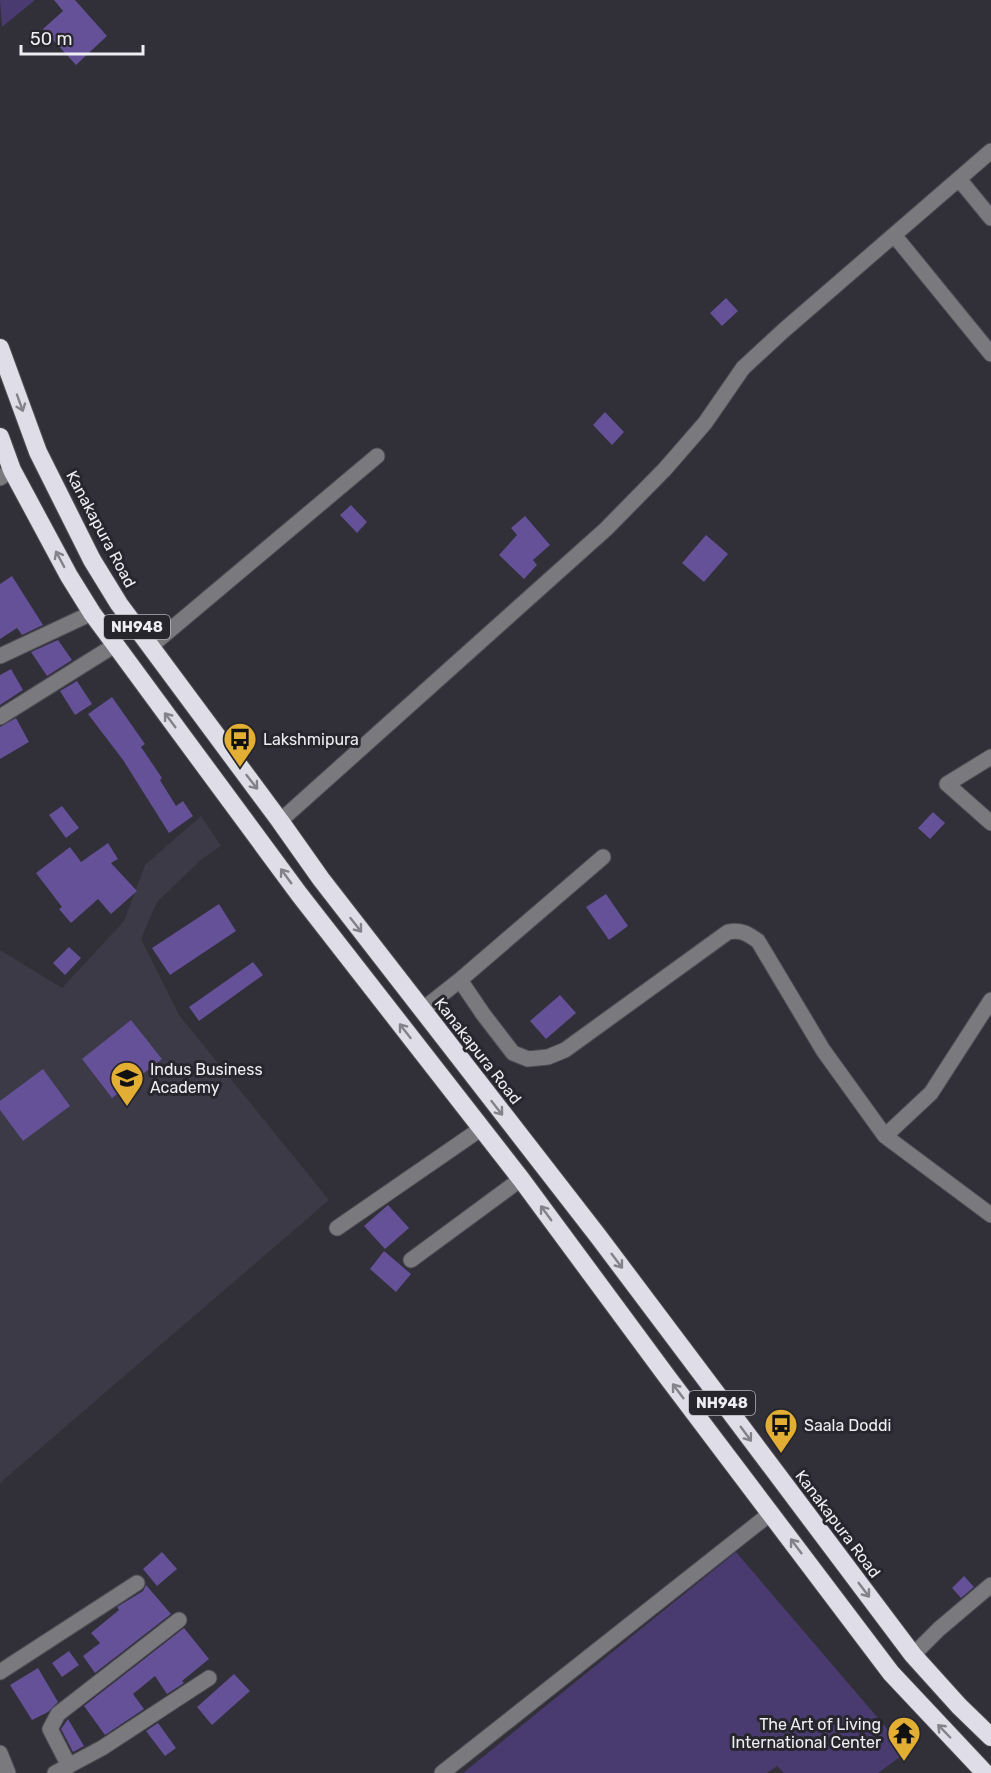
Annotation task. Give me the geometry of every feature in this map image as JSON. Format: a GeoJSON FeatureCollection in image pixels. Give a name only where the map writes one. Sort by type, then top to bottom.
{"type":"FeatureCollection","features":[{"type":"Feature","properties":{"kind":"highway","name":"Kanakapura Road"},"geometry":{"type":"LineString","coordinates":[[0,348],[38,452],[92,560],[119,604],[321,879],[598,1236],[913,1655],[959,1706],[991,1737]]}},
{"type":"Feature","properties":{"kind":"highway","name":"NH948"},"geometry":{"type":"LineString","coordinates":[[0,437],[6,474],[92,613],[115,645],[299,894],[521,1179],[891,1673],[985,1773]]}},
{"type":"Feature","properties":{"kind":"highway"},"geometry":{"type":"LineString","coordinates":[[442,1076],[461,1061]]}},
{"type":"Feature","properties":{"kind":"street"},"geometry":{"type":"LineString","coordinates":[[280,821],[606,529],[705,423],[743,368],[991,152]]}},
{"type":"Feature","properties":{"kind":"street"},"geometry":{"type":"LineString","coordinates":[[959,179],[991,218]]}},
{"type":"Feature","properties":{"kind":"street"},"geometry":{"type":"LineString","coordinates":[[894,235],[991,354]]}},
{"type":"Feature","properties":{"kind":"street"},"geometry":{"type":"LineString","coordinates":[[151,646],[377,456]]}},
{"type":"Feature","properties":{"kind":"street"},"geometry":{"type":"LineString","coordinates":[[0,656],[92,613]]}},
{"type":"Feature","properties":{"kind":"street"},"geometry":{"type":"LineString","coordinates":[[0,717],[115,645]]}},
{"type":"Feature","properties":{"kind":"street"},"geometry":{"type":"LineString","coordinates":[[991,757],[947,784],[991,823]]}},
{"type":"Feature","properties":{"kind":"street"},"geometry":{"type":"LineString","coordinates":[[422,1010],[603,857]]}},
{"type":"Feature","properties":{"kind":"street"},"geometry":{"type":"LineString","coordinates":[[460,980],[513,1053],[528,1059],[548,1057],[564,1050],[728,932],[746,933],[758,941],[823,1050],[885,1136],[991,1215]]}},
{"type":"Feature","properties":{"kind":"street"},"geometry":{"type":"LineString","coordinates":[[885,1136],[930,1093],[991,1000]]}},
{"type":"Feature","properties":{"kind":"street"},"geometry":{"type":"LineString","coordinates":[[337,1228],[482,1128]]}},
{"type":"Feature","properties":{"kind":"street"},"geometry":{"type":"LineString","coordinates":[[411,1260],[521,1179]]}},
{"type":"Feature","properties":{"kind":"street"},"geometry":{"type":"LineString","coordinates":[[442,1773],[771,1513]]}},
{"type":"Feature","properties":{"kind":"street"},"geometry":{"type":"LineString","coordinates":[[0,1672],[137,1583]]}},
{"type":"Feature","properties":{"kind":"street"},"geometry":{"type":"LineString","coordinates":[[913,1655],[939,1629],[991,1586]]}},
{"type":"Feature","properties":{"kind":"street"},"geometry":{"type":"LineString","coordinates":[[180,1620],[58,1714],[50,1729],[62,1770],[102,1748],[209,1678]]}},
{"type":"Feature","properties":{"kind":"street"},"geometry":{"type":"LineString","coordinates":[[0,1753],[8,1773]]}},
{"type":"Feature","properties":{"kind":"shaded area"},"geometry":{"type":"Polygon","coordinates":[[[0,0],[35,0],[2,27],[0,0]]]}},
{"type":"Feature","properties":{"kind":"shaded area","name":"Indus Business Academy"},"geometry":{"type":"Polygon","coordinates":[[[201,816],[221,846],[202,859],[157,902],[141,939],[179,1015],[329,1200],[0,1483],[0,950],[62,988],[124,921],[145,865],[201,816]]]}},
{"type":"Feature","properties":{"kind":"shaded area"},"geometry":{"type":"Polygon","coordinates":[[[736,1552],[907,1752],[878,1773],[784,1773],[777,1766],[767,1773],[463,1773],[736,1552]]]}},
{"type":"Feature","properties":{"kind":"building"},"geometry":{"type":"Polygon","coordinates":[[[54,0],[75,0],[107,36],[76,65],[43,29],[63,11],[54,0]]]}},
{"type":"Feature","properties":{"kind":"building"},"geometry":{"type":"Polygon","coordinates":[[[726,298],[738,311],[722,326],[710,313],[726,298]]]}},
{"type":"Feature","properties":{"kind":"building"},"geometry":{"type":"Polygon","coordinates":[[[605,412],[624,432],[612,445],[593,425],[605,412]]]}},
{"type":"Feature","properties":{"kind":"building"},"geometry":{"type":"Polygon","coordinates":[[[351,505],[367,522],[357,533],[340,515],[351,505]]]}},
{"type":"Feature","properties":{"kind":"building"},"geometry":{"type":"Polygon","coordinates":[[[525,516],[550,545],[533,560],[537,565],[524,579],[499,555],[517,535],[511,528],[525,516]]]}},
{"type":"Feature","properties":{"kind":"building"},"geometry":{"type":"Polygon","coordinates":[[[706,535],[728,554],[704,582],[682,563],[706,535]]]}},
{"type":"Feature","properties":{"kind":"building"},"geometry":{"type":"Polygon","coordinates":[[[12,576],[43,625],[22,635],[17,628],[0,639],[0,584],[12,576]]]}},
{"type":"Feature","properties":{"kind":"building"},"geometry":{"type":"Polygon","coordinates":[[[58,640],[72,660],[47,676],[31,652],[58,640]]]}},
{"type":"Feature","properties":{"kind":"building"},"geometry":{"type":"Polygon","coordinates":[[[11,669],[23,690],[0,705],[0,675],[11,669]]]}},
{"type":"Feature","properties":{"kind":"building"},"geometry":{"type":"Polygon","coordinates":[[[77,681],[92,704],[75,715],[60,691],[77,681]]]}},
{"type":"Feature","properties":{"kind":"building"},"geometry":{"type":"Polygon","coordinates":[[[112,697],[145,744],[141,747],[162,778],[160,780],[176,806],[183,801],[193,816],[169,833],[123,760],[88,714],[112,697]]]}},
{"type":"Feature","properties":{"kind":"building"},"geometry":{"type":"Polygon","coordinates":[[[16,718],[29,742],[0,759],[0,727],[16,718]]]}},
{"type":"Feature","properties":{"kind":"building"},"geometry":{"type":"Polygon","coordinates":[[[62,806],[79,828],[66,838],[49,815],[62,806]]]}},
{"type":"Feature","properties":{"kind":"building"},"geometry":{"type":"Polygon","coordinates":[[[933,812],[945,823],[930,839],[918,828],[933,812]]]}},
{"type":"Feature","properties":{"kind":"building"},"geometry":{"type":"Polygon","coordinates":[[[108,843],[118,859],[111,863],[137,891],[111,914],[98,899],[71,923],[59,909],[62,907],[36,873],[70,847],[81,862],[108,843]]]}},
{"type":"Feature","properties":{"kind":"building"},"geometry":{"type":"Polygon","coordinates":[[[606,894],[628,926],[609,940],[586,907],[606,894]]]}},
{"type":"Feature","properties":{"kind":"building"},"geometry":{"type":"Polygon","coordinates":[[[219,904],[236,931],[170,975],[152,948],[219,904]]]}},
{"type":"Feature","properties":{"kind":"building"},"geometry":{"type":"Polygon","coordinates":[[[69,947],[81,958],[65,975],[53,963],[69,947]]]}},
{"type":"Feature","properties":{"kind":"building"},"geometry":{"type":"Polygon","coordinates":[[[253,962],[263,975],[199,1021],[189,1007],[253,962]]]}},
{"type":"Feature","properties":{"kind":"building"},"geometry":{"type":"Polygon","coordinates":[[[560,995],[576,1013],[546,1039],[530,1021],[560,995]]]}},
{"type":"Feature","properties":{"kind":"building"},"geometry":{"type":"Polygon","coordinates":[[[131,1020],[162,1059],[112,1098],[82,1059],[131,1020]]]}},
{"type":"Feature","properties":{"kind":"building"},"geometry":{"type":"Polygon","coordinates":[[[43,1069],[70,1106],[23,1141],[0,1110],[0,1101],[43,1069]]]}},
{"type":"Feature","properties":{"kind":"building"},"geometry":{"type":"Polygon","coordinates":[[[388,1205],[409,1228],[385,1249],[364,1226],[388,1205]]]}},
{"type":"Feature","properties":{"kind":"building"},"geometry":{"type":"Polygon","coordinates":[[[384,1251],[411,1274],[396,1292],[370,1269],[384,1251]]]}},
{"type":"Feature","properties":{"kind":"building"},"geometry":{"type":"Polygon","coordinates":[[[162,1552],[177,1569],[157,1586],[143,1569],[162,1552]]]}},
{"type":"Feature","properties":{"kind":"building"},"geometry":{"type":"Polygon","coordinates":[[[964,1576],[974,1587],[961,1598],[952,1588],[964,1576]]]}},
{"type":"Feature","properties":{"kind":"building"},"geometry":{"type":"Polygon","coordinates":[[[146,1585],[171,1614],[95,1673],[83,1656],[100,1643],[91,1633],[119,1610],[117,1607],[143,1591],[146,1585]]]}},
{"type":"Feature","properties":{"kind":"building"},"geometry":{"type":"Polygon","coordinates":[[[184,1628],[209,1659],[182,1681],[184,1683],[167,1694],[155,1676],[133,1694],[144,1709],[105,1735],[84,1706],[184,1628]]]}},
{"type":"Feature","properties":{"kind":"building"},"geometry":{"type":"Polygon","coordinates":[[[69,1651],[79,1665],[62,1677],[52,1663],[69,1651]]]}},
{"type":"Feature","properties":{"kind":"building"},"geometry":{"type":"Polygon","coordinates":[[[38,1668],[58,1702],[48,1712],[32,1720],[10,1685],[38,1668]]]}},
{"type":"Feature","properties":{"kind":"building"},"geometry":{"type":"Polygon","coordinates":[[[234,1674],[250,1691],[212,1725],[197,1707],[234,1674]]]}},
{"type":"Feature","properties":{"kind":"building"},"geometry":{"type":"Polygon","coordinates":[[[68,1719],[84,1746],[73,1752],[61,1729],[68,1719]]]}},
{"type":"Feature","properties":{"kind":"building"},"geometry":{"type":"Polygon","coordinates":[[[158,1723],[176,1748],[165,1756],[146,1731],[158,1723]]]}},
{"type":"Feature","properties":{"kind":"place","name":"Lakshmipura"},"geometry":{"type":"Point","coordinates":[240,768]}},
{"type":"Feature","properties":{"kind":"place","name":"Indus Business Academy"},"geometry":{"type":"Point","coordinates":[127,1107]}},
{"type":"Feature","properties":{"kind":"place","name":"Saala Doddi"},"geometry":{"type":"Point","coordinates":[781,1454]}},
{"type":"Feature","properties":{"kind":"place","name":"The Art of Living International Center"},"geometry":{"type":"Point","coordinates":[904,1762]}}]}
